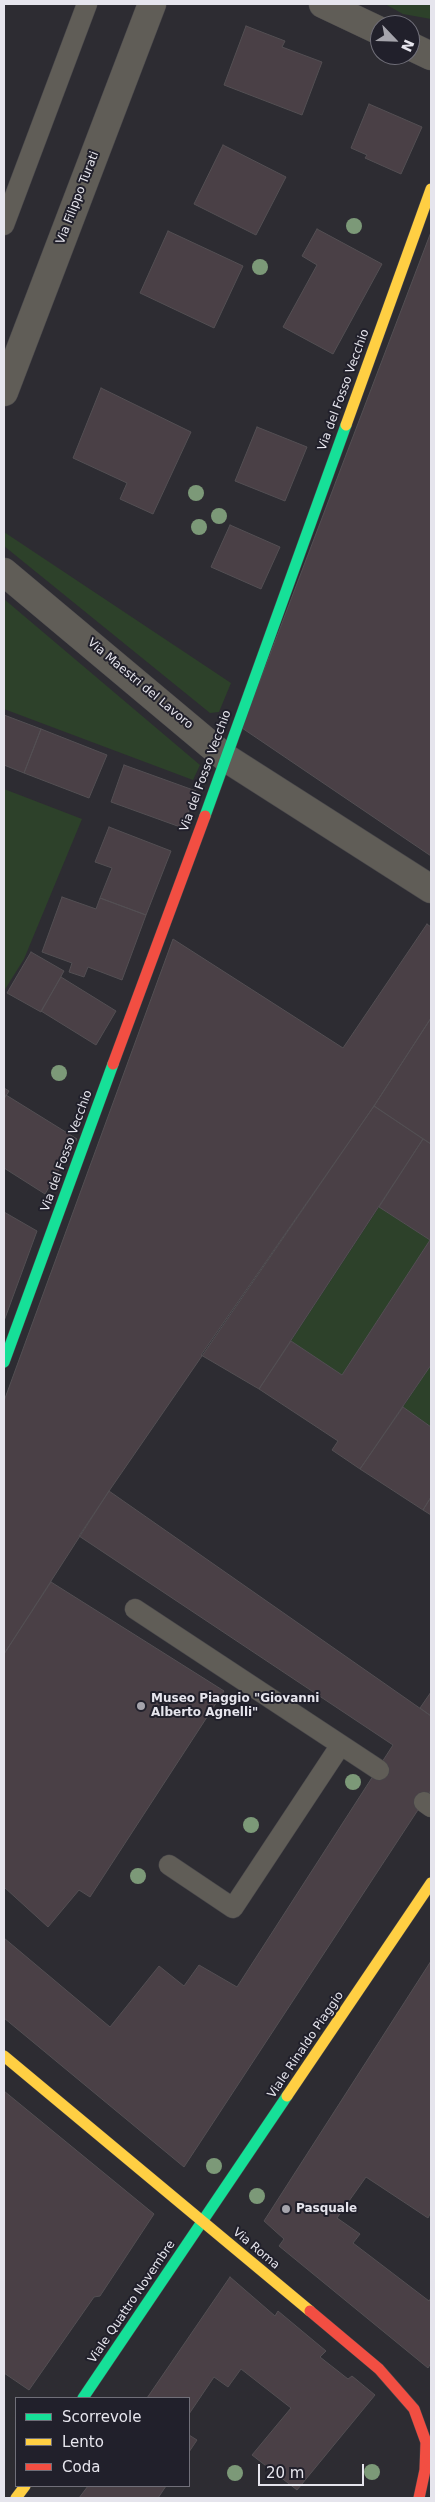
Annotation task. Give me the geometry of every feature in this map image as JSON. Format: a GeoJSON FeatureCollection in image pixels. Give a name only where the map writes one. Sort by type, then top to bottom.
{"type":"FeatureCollection","features":[{"type":"Feature","properties":{"kind":"street","name":"Via Filippo Turati"},"geometry":{"type":"LineString","coordinates":[[4,392],[152,4]]}},
{"type":"Feature","properties":{"kind":"street"},"geometry":{"type":"LineString","coordinates":[[323,4],[370,26]]}},
{"type":"Feature","properties":{"kind":"street","name":"Via del Fosso Vecchio"},"geometry":{"type":"LineString","coordinates":[[4,1362],[226,758],[431,189]]}},
{"type":"Feature","properties":{"kind":"street","name":"Via Maestri del Lavoro"},"geometry":{"type":"LineString","coordinates":[[4,572],[226,758],[431,888]]}},
{"type":"Feature","properties":{"kind":"street","name":"Viale Rinaldo Piaggio"},"geometry":{"type":"LineString","coordinates":[[203,2222],[431,1883]]}},
{"type":"Feature","properties":{"kind":"street","name":"Via Roma"},"geometry":{"type":"LineString","coordinates":[[4,2056],[388,2378],[414,2409],[428,2439],[425,2470],[419,2498]]}},
{"type":"Feature","properties":{"kind":"street","name":"Viale Quattro Novembre"},"geometry":{"type":"LineString","coordinates":[[85,2397],[203,2222]]}},
{"type":"Feature","properties":{"kind":"street"},"geometry":{"type":"LineString","coordinates":[[16,2498],[24,2487]]}},
{"type":"Feature","properties":{"kind":"lane"},"geometry":{"type":"LineString","coordinates":[[4,225],[87,4]]}},
{"type":"Feature","properties":{"kind":"lane"},"geometry":{"type":"LineString","coordinates":[[135,1609],[379,1770]]}},
{"type":"Feature","properties":{"kind":"lane"},"geometry":{"type":"LineString","coordinates":[[169,1866],[233,1908],[340,1746]]}},
{"type":"Feature","properties":{"kind":"green space"},"geometry":{"type":"Polygon","coordinates":[[[385,4],[431,4],[431,19],[420,17],[420,15],[403,14],[385,4]]]}},
{"type":"Feature","properties":{"kind":"green space"},"geometry":{"type":"Polygon","coordinates":[[[4,532],[231,683],[219,712],[210,713],[4,546],[4,532]]]}},
{"type":"Feature","properties":{"kind":"green space"},"geometry":{"type":"Polygon","coordinates":[[[4,599],[200,765],[193,780],[4,709],[4,599]]]}},
{"type":"Feature","properties":{"kind":"green space"},"geometry":{"type":"Polygon","coordinates":[[[4,789],[82,819],[24,959],[4,991],[4,789]]]}},
{"type":"Feature","properties":{"kind":"green space"},"geometry":{"type":"Polygon","coordinates":[[[379,1207],[430,1240],[342,1375],[291,1341],[379,1207]]]}},
{"type":"Feature","properties":{"kind":"green space"},"geometry":{"type":"Polygon","coordinates":[[[431,1365],[431,1427],[403,1407],[431,1365]]]}},
{"type":"Feature","properties":{"kind":"building"},"geometry":{"type":"Polygon","coordinates":[[[246,26],[285,41],[282,47],[322,62],[302,115],[224,85],[246,26]]]}},
{"type":"Feature","properties":{"kind":"building"},"geometry":{"type":"Polygon","coordinates":[[[369,104],[422,127],[401,174],[365,158],[367,155],[351,148],[369,104]]]}},
{"type":"Feature","properties":{"kind":"building"},"geometry":{"type":"Polygon","coordinates":[[[223,145],[286,177],[256,235],[194,204],[223,145]]]}},
{"type":"Feature","properties":{"kind":"building"},"geometry":{"type":"Polygon","coordinates":[[[317,229],[382,264],[333,354],[283,327],[317,265],[302,256],[317,229]]]}},
{"type":"Feature","properties":{"kind":"building"},"geometry":{"type":"Polygon","coordinates":[[[168,231],[243,266],[214,328],[140,293],[168,231]]]}},
{"type":"Feature","properties":{"kind":"building"},"geometry":{"type":"Polygon","coordinates":[[[431,232],[431,856],[242,728],[431,232]]]}},
{"type":"Feature","properties":{"kind":"building"},"geometry":{"type":"Polygon","coordinates":[[[101,388],[191,432],[153,514],[120,499],[127,483],[73,458],[101,388]]]}},
{"type":"Feature","properties":{"kind":"building"},"geometry":{"type":"Polygon","coordinates":[[[257,427],[307,447],[285,501],[235,481],[257,427]]]}},
{"type":"Feature","properties":{"kind":"building"},"geometry":{"type":"Polygon","coordinates":[[[230,525],[280,547],[261,589],[211,567],[230,525]]]}},
{"type":"Feature","properties":{"kind":"building"},"geometry":{"type":"Polygon","coordinates":[[[4,715],[41,729],[24,773],[4,765],[4,715]]]}},
{"type":"Feature","properties":{"kind":"building"},"geometry":{"type":"Polygon","coordinates":[[[41,729],[107,755],[89,798],[24,773],[41,729]]]}},
{"type":"Feature","properties":{"kind":"building"},"geometry":{"type":"Polygon","coordinates":[[[124,765],[196,791],[183,828],[111,802],[124,765]]]}},
{"type":"Feature","properties":{"kind":"building"},"geometry":{"type":"Polygon","coordinates":[[[109,827],[171,851],[146,915],[100,898],[112,868],[95,862],[109,827]]]}},
{"type":"Feature","properties":{"kind":"building"},"geometry":{"type":"Polygon","coordinates":[[[62,897],[96,909],[100,898],[146,915],[122,980],[88,967],[84,977],[69,972],[72,963],[42,952],[62,897]]]}},
{"type":"Feature","properties":{"kind":"building"},"geometry":{"type":"Polygon","coordinates":[[[427,924],[431,927],[431,1018],[374,1106],[109,1491],[4,1654],[4,1401],[173,939],[343,1048],[427,924]]]}},
{"type":"Feature","properties":{"kind":"building"},"geometry":{"type":"Polygon","coordinates":[[[31,952],[64,971],[41,1012],[7,993],[31,952]]]}},
{"type":"Feature","properties":{"kind":"building"},"geometry":{"type":"Polygon","coordinates":[[[61,977],[116,1011],[96,1045],[41,1011],[61,977]]]}},
{"type":"Feature","properties":{"kind":"building"},"geometry":{"type":"Polygon","coordinates":[[[431,1018],[431,1144],[374,1106],[431,1018]]]}},
{"type":"Feature","properties":{"kind":"building"},"geometry":{"type":"Polygon","coordinates":[[[4,1088],[9,1091],[4,1099],[4,1088]]]}},
{"type":"Feature","properties":{"kind":"building"},"geometry":{"type":"Polygon","coordinates":[[[6,1095],[77,1139],[45,1194],[4,1168],[4,1099],[6,1095]]]}},
{"type":"Feature","properties":{"kind":"building"},"geometry":{"type":"Polygon","coordinates":[[[374,1106],[423,1139],[259,1389],[201,1355],[374,1106]]]}},
{"type":"Feature","properties":{"kind":"building"},"geometry":{"type":"Polygon","coordinates":[[[423,1139],[431,1144],[431,1365],[360,1469],[332,1450],[338,1441],[259,1389],[291,1341],[342,1375],[430,1240],[379,1207],[423,1139]]]}},
{"type":"Feature","properties":{"kind":"building"},"geometry":{"type":"Polygon","coordinates":[[[4,1212],[37,1231],[4,1321],[4,1212]]]}},
{"type":"Feature","properties":{"kind":"building"},"geometry":{"type":"Polygon","coordinates":[[[403,1407],[431,1427],[431,1497],[423,1510],[360,1469],[403,1407]]]}},
{"type":"Feature","properties":{"kind":"building"},"geometry":{"type":"Polygon","coordinates":[[[109,1491],[431,1716],[431,1790],[184,2167],[4,2018],[4,1938],[110,2027],[159,1966],[184,1986],[199,1965],[237,1987],[393,1745],[79,1536],[109,1491]]]}},
{"type":"Feature","properties":{"kind":"building"},"geometry":{"type":"Polygon","coordinates":[[[431,1497],[431,1515],[423,1510],[431,1497]]]}},
{"type":"Feature","properties":{"kind":"building"},"geometry":{"type":"Polygon","coordinates":[[[51,1582],[224,1691],[90,1897],[79,1890],[48,1927],[4,1887],[4,1654],[51,1582]]]}},
{"type":"Feature","properties":{"kind":"building"},"geometry":{"type":"Polygon","coordinates":[[[431,1692],[431,1716],[420,1708],[431,1692]]]}},
{"type":"Feature","properties":{"kind":"building"},"geometry":{"type":"Polygon","coordinates":[[[431,1961],[431,2212],[428,2218],[366,2177],[337,2218],[360,2234],[353,2243],[429,2301],[431,2298],[431,2363],[428,2368],[279,2246],[284,2239],[264,2221],[431,1961]]]}},
{"type":"Feature","properties":{"kind":"building"},"geometry":{"type":"Polygon","coordinates":[[[4,2091],[154,2214],[100,2296],[94,2297],[29,2390],[4,2373],[4,2091]]]}},
{"type":"Feature","properties":{"kind":"building"},"geometry":{"type":"Polygon","coordinates":[[[230,2277],[275,2316],[278,2311],[326,2351],[320,2357],[348,2379],[352,2376],[375,2395],[297,2490],[252,2455],[291,2408],[241,2369],[228,2387],[214,2377],[190,2413],[190,2397],[148,2397],[230,2277]]]}},
{"type":"Feature","properties":{"kind":"building"},"geometry":{"type":"Polygon","coordinates":[[[190,2436],[197,2440],[190,2450],[190,2436]]]}},
{"type":"Feature","properties":{"kind":"building"},"geometry":{"type":"Polygon","coordinates":[[[87,2487],[165,2487],[158,2498],[79,2498],[87,2487]]]}},
{"type":"Feature","properties":{"kind":"traffic: fast"},"geometry":{"type":"LineString","coordinates":[[205,816],[346,425]]}},
{"type":"Feature","properties":{"kind":"traffic: fast"},"geometry":{"type":"LineString","coordinates":[[4,1362],[113,1064]]}},
{"type":"Feature","properties":{"kind":"traffic: fast"},"geometry":{"type":"LineString","coordinates":[[84,2397],[287,2096]]}},
{"type":"Feature","properties":{"kind":"traffic: slow"},"geometry":{"type":"LineString","coordinates":[[346,425],[431,189]]}},
{"type":"Feature","properties":{"kind":"traffic: slow"},"geometry":{"type":"LineString","coordinates":[[287,2096],[431,1883]]}},
{"type":"Feature","properties":{"kind":"traffic: slow"},"geometry":{"type":"LineString","coordinates":[[4,2056],[310,2311]]}},
{"type":"Feature","properties":{"kind":"traffic: slow"},"geometry":{"type":"LineString","coordinates":[[16,2498],[24,2487]]}},
{"type":"Feature","properties":{"kind":"traffic: jam"},"geometry":{"type":"LineString","coordinates":[[113,1064],[205,816]]}},
{"type":"Feature","properties":{"kind":"traffic: jam"},"geometry":{"type":"LineString","coordinates":[[310,2311],[379,2369],[414,2409],[426,2442],[425,2470],[419,2498]]}},
{"type":"Feature","properties":{"kind":"place","name":"Museo Piaggio \"Giovanni Alberto Agnelli\""},"geometry":{"type":"Point","coordinates":[141,1706]}},
{"type":"Feature","properties":{"kind":"place","name":"Pasquale"},"geometry":{"type":"Point","coordinates":[286,2209]}}]}
